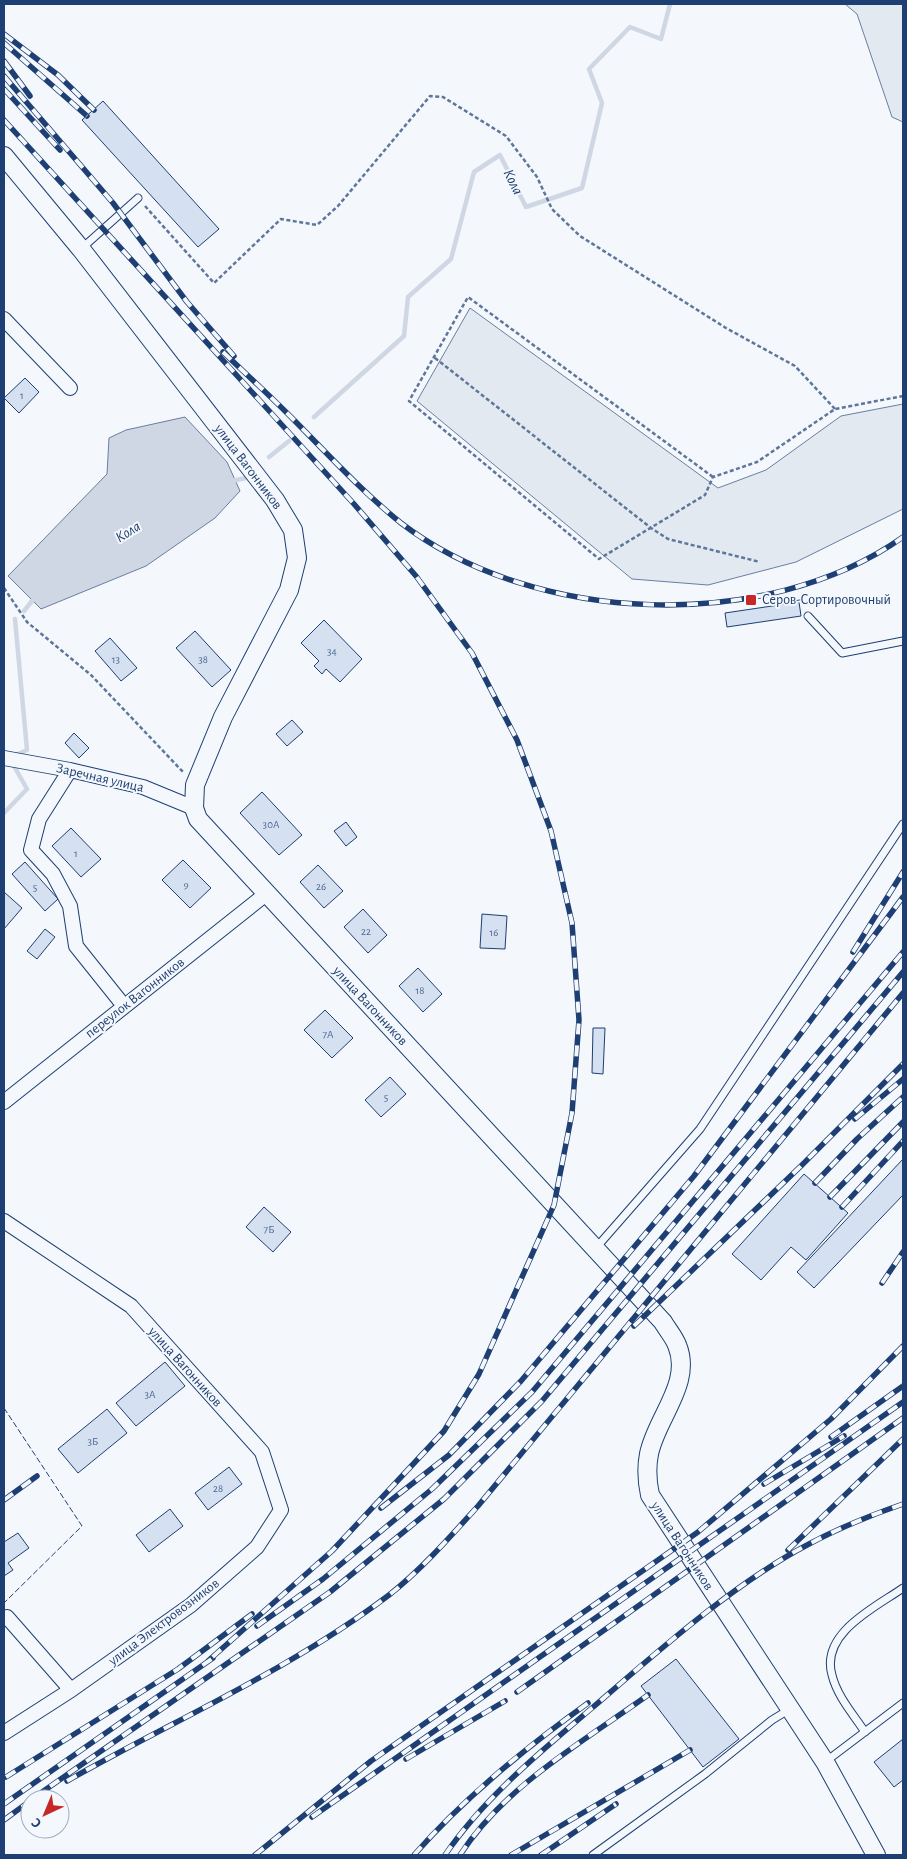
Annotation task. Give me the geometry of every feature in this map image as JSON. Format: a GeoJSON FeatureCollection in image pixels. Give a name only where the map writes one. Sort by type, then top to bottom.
{"type":"FeatureCollection","features":[{"type":"Feature","properties":{"kind":"street","name":"улица Вагонников"},"geometry":{"type":"LineString","coordinates":[[4,156],[81,249],[275,500],[293,530],[297,558],[288,590],[223,717],[195,785],[194,808],[198,820],[663,1322],[678,1345],[682,1364],[678,1385],[649,1452],[646,1474],[650,1495],[825,1762],[876,1855]]}},
{"type":"Feature","properties":{"kind":"street"},"geometry":{"type":"LineString","coordinates":[[4,319],[70,388]]}},
{"type":"Feature","properties":{"kind":"street","name":"Заречная улица"},"geometry":{"type":"LineString","coordinates":[[4,758],[70,770],[143,787],[194,808]]}},
{"type":"Feature","properties":{"kind":"street"},"geometry":{"type":"LineString","coordinates":[[70,770],[39,819],[31,850],[54,874],[70,906],[76,946],[124,1006]]}},
{"type":"Feature","properties":{"kind":"street","name":"переулок Вагонников"},"geometry":{"type":"LineString","coordinates":[[4,1102],[266,894]]}},
{"type":"Feature","properties":{"kind":"street","name":"улица Вагонников"},"geometry":{"type":"LineString","coordinates":[[4,1221],[131,1306],[262,1452]]}},
{"type":"Feature","properties":{"kind":"street","name":"улица Электровозников"},"geometry":{"type":"LineString","coordinates":[[4,1733],[71,1690],[191,1605],[257,1547],[281,1510],[262,1452]]}},
{"type":"Feature","properties":{"kind":"street"},"geometry":{"type":"LineString","coordinates":[[7,1617],[71,1690]]}},
{"type":"Feature","properties":{"kind":"lane"},"geometry":{"type":"LineString","coordinates":[[81,249],[138,198]]}},
{"type":"Feature","properties":{"kind":"lane"},"geometry":{"type":"LineString","coordinates":[[808,616],[842,653],[903,641]]}},
{"type":"Feature","properties":{"kind":"lane"},"geometry":{"type":"LineString","coordinates":[[595,1249],[700,1129],[903,824]]}},
{"type":"Feature","properties":{"kind":"lane"},"geometry":{"type":"LineString","coordinates":[[865,1732],[840,1696],[831,1674],[831,1655],[838,1639],[851,1624],[903,1588]]}},
{"type":"Feature","properties":{"kind":"lane"},"geometry":{"type":"LineString","coordinates":[[825,1762],[903,1703]]}},
{"type":"Feature","properties":{"kind":"lane"},"geometry":{"type":"LineString","coordinates":[[593,1855],[706,1774],[772,1720],[790,1709]]}},
{"type":"Feature","properties":{"kind":"path"},"geometry":{"type":"LineString","coordinates":[[138,198],[214,283],[281,219],[317,225],[338,206],[430,96],[443,97],[506,136],[538,177],[552,209],[580,236],[726,328],[795,366],[835,408]]}},
{"type":"Feature","properties":{"kind":"path"},"geometry":{"type":"LineString","coordinates":[[713,477],[468,297],[409,401],[599,558],[705,495],[713,477],[757,462],[835,408],[903,396]]}},
{"type":"Feature","properties":{"kind":"path"},"geometry":{"type":"LineString","coordinates":[[435,358],[651,528],[668,539],[760,562]]}},
{"type":"Feature","properties":{"kind":"path"},"geometry":{"type":"LineString","coordinates":[[4,588],[27,622],[90,675],[195,785]]}},
{"type":"Feature","properties":{"kind":"shaded area"},"geometry":{"type":"Polygon","coordinates":[[[845,4],[903,4],[903,122],[892,117],[857,14],[845,4]]]}},
{"type":"Feature","properties":{"kind":"shaded area"},"geometry":{"type":"Polygon","coordinates":[[[470,308],[718,488],[766,470],[841,416],[903,404],[903,509],[796,562],[708,585],[632,579],[417,401],[470,308]]]}},
{"type":"Feature","properties":{"kind":"water"},"geometry":{"type":"Polygon","coordinates":[[[185,417],[227,462],[240,491],[215,518],[146,566],[41,609],[8,576],[107,474],[109,438],[126,430],[185,417]]]}},
{"type":"Feature","properties":{"kind":"building"},"geometry":{"type":"Polygon","coordinates":[[[103,101],[219,229],[198,247],[82,120],[103,101]]]}},
{"type":"Feature","properties":{"kind":"building"},"geometry":{"type":"Polygon","coordinates":[[[25,378],[39,392],[19,413],[4,398],[25,378]]]}},
{"type":"Feature","properties":{"kind":"building"},"geometry":{"type":"Polygon","coordinates":[[[799,602],[801,616],[727,627],[725,613],[799,602]]]}},
{"type":"Feature","properties":{"kind":"building"},"geometry":{"type":"Polygon","coordinates":[[[324,620],[362,659],[340,682],[326,669],[322,674],[314,666],[319,661],[301,643],[324,620]]]}},
{"type":"Feature","properties":{"kind":"building"},"geometry":{"type":"Polygon","coordinates":[[[195,631],[231,670],[212,687],[176,648],[195,631]]]}},
{"type":"Feature","properties":{"kind":"building"},"geometry":{"type":"Polygon","coordinates":[[[110,638],[137,668],[121,681],[95,651],[110,638]]]}},
{"type":"Feature","properties":{"kind":"building"},"geometry":{"type":"Polygon","coordinates":[[[292,720],[303,732],[287,746],[276,734],[292,720]]]}},
{"type":"Feature","properties":{"kind":"building"},"geometry":{"type":"Polygon","coordinates":[[[74,733],[89,748],[79,758],[65,743],[74,733]]]}},
{"type":"Feature","properties":{"kind":"building"},"geometry":{"type":"Polygon","coordinates":[[[262,792],[302,835],[279,855],[240,813],[262,792]]]}},
{"type":"Feature","properties":{"kind":"building"},"geometry":{"type":"Polygon","coordinates":[[[346,822],[357,837],[346,846],[334,831],[346,822]]]}},
{"type":"Feature","properties":{"kind":"building"},"geometry":{"type":"Polygon","coordinates":[[[71,828],[101,859],[81,877],[52,846],[71,828]]]}},
{"type":"Feature","properties":{"kind":"building"},"geometry":{"type":"Polygon","coordinates":[[[183,860],[211,888],[190,908],[162,880],[183,860]]]}},
{"type":"Feature","properties":{"kind":"building"},"geometry":{"type":"Polygon","coordinates":[[[25,862],[58,899],[45,911],[12,874],[25,862]]]}},
{"type":"Feature","properties":{"kind":"building"},"geometry":{"type":"Polygon","coordinates":[[[318,865],[343,891],[324,908],[300,882],[318,865]]]}},
{"type":"Feature","properties":{"kind":"building"},"geometry":{"type":"Polygon","coordinates":[[[4,892],[22,908],[4,929],[4,892]]]}},
{"type":"Feature","properties":{"kind":"building"},"geometry":{"type":"Polygon","coordinates":[[[363,909],[387,935],[368,953],[344,927],[363,909]]]}},
{"type":"Feature","properties":{"kind":"building"},"geometry":{"type":"Polygon","coordinates":[[[482,914],[507,916],[505,949],[480,948],[482,914]]]}},
{"type":"Feature","properties":{"kind":"building"},"geometry":{"type":"Polygon","coordinates":[[[45,929],[55,937],[37,959],[27,951],[45,929]]]}},
{"type":"Feature","properties":{"kind":"building"},"geometry":{"type":"Polygon","coordinates":[[[418,968],[442,994],[423,1012],[399,986],[418,968]]]}},
{"type":"Feature","properties":{"kind":"building"},"geometry":{"type":"Polygon","coordinates":[[[325,1010],[353,1038],[332,1058],[304,1030],[325,1010]]]}},
{"type":"Feature","properties":{"kind":"building"},"geometry":{"type":"Polygon","coordinates":[[[593,1028],[605,1028],[603,1074],[592,1073],[593,1028]]]}},
{"type":"Feature","properties":{"kind":"building"},"geometry":{"type":"Polygon","coordinates":[[[390,1077],[406,1094],[381,1117],[365,1100],[390,1077]]]}},
{"type":"Feature","properties":{"kind":"building"},"geometry":{"type":"Polygon","coordinates":[[[903,1159],[903,1195],[814,1288],[797,1272],[903,1159]]]}},
{"type":"Feature","properties":{"kind":"building"},"geometry":{"type":"Polygon","coordinates":[[[804,1174],[848,1213],[806,1260],[791,1247],[761,1280],[732,1254],[804,1174]]]}},
{"type":"Feature","properties":{"kind":"building"},"geometry":{"type":"Polygon","coordinates":[[[264,1207],[291,1232],[273,1252],[246,1227],[264,1207]]]}},
{"type":"Feature","properties":{"kind":"building"},"geometry":{"type":"Polygon","coordinates":[[[165,1362],[185,1386],[136,1426],[116,1403],[165,1362]]]}},
{"type":"Feature","properties":{"kind":"building"},"geometry":{"type":"Polygon","coordinates":[[[107,1409],[127,1433],[78,1473],[58,1449],[107,1409]]]}},
{"type":"Feature","properties":{"kind":"building"},"geometry":{"type":"Polygon","coordinates":[[[229,1467],[242,1484],[208,1510],[195,1493],[229,1467]]]}},
{"type":"Feature","properties":{"kind":"building"},"geometry":{"type":"Polygon","coordinates":[[[170,1509],[183,1526],[149,1552],[136,1535],[170,1509]]]}},
{"type":"Feature","properties":{"kind":"building"},"geometry":{"type":"Polygon","coordinates":[[[18,1533],[29,1548],[8,1563],[13,1570],[4,1576],[4,1542],[18,1533]]]}},
{"type":"Feature","properties":{"kind":"building"},"geometry":{"type":"Polygon","coordinates":[[[676,1659],[739,1739],[703,1767],[641,1686],[676,1659]]]}},
{"type":"Feature","properties":{"kind":"building"},"geometry":{"type":"Polygon","coordinates":[[[903,1739],[903,1780],[894,1787],[874,1762],[903,1739]]]}},
{"type":"Feature","properties":{"kind":"waterway","name":"Кола"},"geometry":{"type":"LineString","coordinates":[[314,417],[404,336],[408,297],[451,259],[474,172],[500,155],[526,207],[582,188],[602,103],[589,69],[630,27],[661,39],[670,4]]}},
{"type":"Feature","properties":{"kind":"waterway","name":"Кола"},"geometry":{"type":"LineString","coordinates":[[269,457],[289,441]]}},
{"type":"Feature","properties":{"kind":"waterway","name":"Кола"},"geometry":{"type":"LineString","coordinates":[[232,481],[246,478]]}},
{"type":"Feature","properties":{"kind":"waterway","name":"Кола"},"geometry":{"type":"LineString","coordinates":[[24,611],[36,596]]}},
{"type":"Feature","properties":{"kind":"waterway","name":"Кола"},"geometry":{"type":"LineString","coordinates":[[15,619],[27,750],[16,755]]}},
{"type":"Feature","properties":{"kind":"waterway","name":"Кола"},"geometry":{"type":"LineString","coordinates":[[4,813],[27,789],[14,766]]}},
{"type":"Feature","properties":{"kind":"railway"},"geometry":{"type":"LineString","coordinates":[[4,34],[58,75],[94,110]]}},
{"type":"Feature","properties":{"kind":"railway"},"geometry":{"type":"LineString","coordinates":[[4,43],[87,116]]}},
{"type":"Feature","properties":{"kind":"railway"},"geometry":{"type":"LineString","coordinates":[[4,61],[30,96]]}},
{"type":"Feature","properties":{"kind":"railway"},"geometry":{"type":"LineString","coordinates":[[4,76],[113,203],[187,302],[234,356]]}},
{"type":"Feature","properties":{"kind":"railway"},"geometry":{"type":"LineString","coordinates":[[4,89],[60,150]]}},
{"type":"Feature","properties":{"kind":"railway"},"geometry":{"type":"LineString","coordinates":[[4,120],[354,504],[416,576],[472,653],[517,740],[551,831],[572,923],[579,1020],[572,1113],[554,1205],[479,1374],[444,1431],[332,1551],[208,1661]]}},
{"type":"Feature","properties":{"kind":"railway"},"geometry":{"type":"LineString","coordinates":[[223,352],[280,406],[357,484],[401,523],[455,557],[516,582],[582,598],[650,605],[719,602],[785,590],[848,568],[903,537]]}},
{"type":"Feature","properties":{"kind":"railway"},"geometry":{"type":"LineString","coordinates":[[853,952],[903,872]]}},
{"type":"Feature","properties":{"kind":"railway"},"geometry":{"type":"LineString","coordinates":[[381,1508],[449,1455],[521,1381],[694,1176],[903,897]]}},
{"type":"Feature","properties":{"kind":"railway"},"geometry":{"type":"LineString","coordinates":[[257,1626],[323,1579],[432,1489],[532,1392],[903,952]]}},
{"type":"Feature","properties":{"kind":"railway"},"geometry":{"type":"LineString","coordinates":[[46,1789],[330,1592],[444,1499],[542,1401],[903,972]]}},
{"type":"Feature","properties":{"kind":"railway"},"geometry":{"type":"LineString","coordinates":[[67,1781],[272,1671],[351,1622],[389,1595],[413,1574],[478,1506],[903,993]]}},
{"type":"Feature","properties":{"kind":"railway"},"geometry":{"type":"LineString","coordinates":[[634,1326],[802,1165],[903,1064]]}},
{"type":"Feature","properties":{"kind":"railway"},"geometry":{"type":"LineString","coordinates":[[855,1119],[903,1079]]}},
{"type":"Feature","properties":{"kind":"railway"},"geometry":{"type":"LineString","coordinates":[[815,1183],[857,1139],[903,1097]]}},
{"type":"Feature","properties":{"kind":"railway"},"geometry":{"type":"LineString","coordinates":[[830,1197],[903,1122]]}},
{"type":"Feature","properties":{"kind":"railway"},"geometry":{"type":"LineString","coordinates":[[842,1207],[903,1141]]}},
{"type":"Feature","properties":{"kind":"railway"},"geometry":{"type":"LineString","coordinates":[[882,1283],[903,1252]]}},
{"type":"Feature","properties":{"kind":"railway"},"geometry":{"type":"LineString","coordinates":[[255,1855],[371,1761],[698,1532],[831,1419],[903,1346]]}},
{"type":"Feature","properties":{"kind":"railway"},"geometry":{"type":"LineString","coordinates":[[831,1437],[903,1386]]}},
{"type":"Feature","properties":{"kind":"railway"},"geometry":{"type":"LineString","coordinates":[[312,1817],[903,1402]]}},
{"type":"Feature","properties":{"kind":"railway"},"geometry":{"type":"LineString","coordinates":[[517,1692],[903,1418]]}},
{"type":"Feature","properties":{"kind":"railway"},"geometry":{"type":"LineString","coordinates":[[764,1484],[844,1436]]}},
{"type":"Feature","properties":{"kind":"railway"},"geometry":{"type":"LineString","coordinates":[[788,1550],[903,1439]]}},
{"type":"Feature","properties":{"kind":"railway"},"geometry":{"type":"LineString","coordinates":[[4,1500],[37,1476]]}},
{"type":"Feature","properties":{"kind":"railway"},"geometry":{"type":"LineString","coordinates":[[445,1855],[477,1814],[532,1759],[696,1620],[752,1578],[809,1544],[855,1522],[903,1504]]}},
{"type":"Feature","properties":{"kind":"railway"},"geometry":{"type":"LineString","coordinates":[[6,1777],[178,1669],[252,1614]]}},
{"type":"Feature","properties":{"kind":"railway"},"geometry":{"type":"LineString","coordinates":[[4,1804],[213,1658]]}},
{"type":"Feature","properties":{"kind":"railway"},"geometry":{"type":"LineString","coordinates":[[460,1855],[478,1830],[522,1787],[546,1767],[648,1695]]}},
{"type":"Feature","properties":{"kind":"railway"},"geometry":{"type":"LineString","coordinates":[[406,1759],[505,1701]]}},
{"type":"Feature","properties":{"kind":"railway"},"geometry":{"type":"LineString","coordinates":[[414,1855],[475,1793],[542,1737],[588,1703]]}},
{"type":"Feature","properties":{"kind":"railway"},"geometry":{"type":"LineString","coordinates":[[511,1855],[690,1750]]}},
{"type":"Feature","properties":{"kind":"railway"},"geometry":{"type":"LineString","coordinates":[[541,1855],[616,1804]]}},
{"type":"Feature","properties":{"kind":"railway"},"geometry":{"type":"LineString","coordinates":[[4,1820],[20,1808]]}},
{"type":"Feature","properties":{"kind":"fence"},"geometry":{"type":"LineString","coordinates":[[4,1408],[82,1526],[4,1603]]}},
{"type":"Feature","properties":{"kind":"place","name":"Серов-Сортировочный"},"geometry":{"type":"Point","coordinates":[751,600]}}]}
